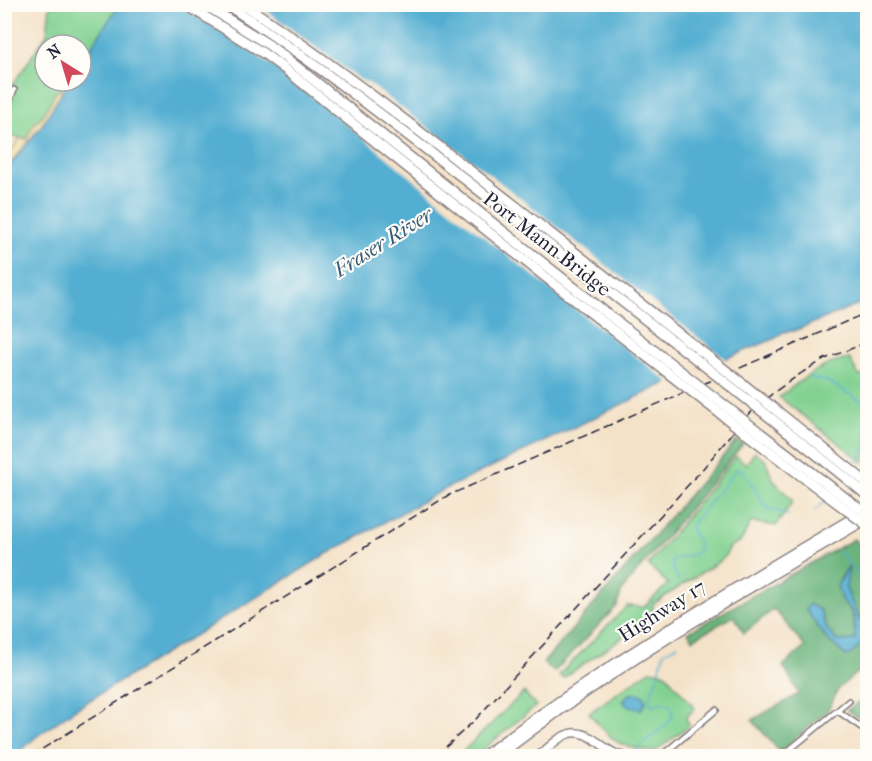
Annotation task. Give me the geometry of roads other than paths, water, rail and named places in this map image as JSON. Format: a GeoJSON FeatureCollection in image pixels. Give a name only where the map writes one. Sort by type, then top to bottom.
{"type":"FeatureCollection","features":[{"type":"Feature","properties":{"kind":"highway"},"geometry":{"type":"LineString","coordinates":[[185,4],[290,73],[481,227],[867,526]]}},
{"type":"Feature","properties":{"kind":"highway","name":"Port Mann Bridge"},"geometry":{"type":"LineString","coordinates":[[204,4],[269,45],[468,205],[867,516]]}},
{"type":"Feature","properties":{"kind":"highway","name":"Port Mann Bridge"},"geometry":{"type":"LineString","coordinates":[[226,4],[275,37],[480,190],[867,496]]}},
{"type":"Feature","properties":{"kind":"highway"},"geometry":{"type":"LineString","coordinates":[[243,4],[299,43],[486,183],[867,484]]}},
{"type":"Feature","properties":{"kind":"highway","name":"Highway 17"},"geometry":{"type":"LineString","coordinates":[[484,756],[621,658],[867,510]]}},
{"type":"Feature","properties":{"kind":"highway","name":"Highway 17"},"geometry":{"type":"LineString","coordinates":[[498,756],[626,664],[867,516]]}},
{"type":"Feature","properties":{"kind":"street"},"geometry":{"type":"LineString","coordinates":[[4,128],[14,90]]}},
{"type":"Feature","properties":{"kind":"street"},"geometry":{"type":"LineString","coordinates":[[782,756],[849,701]]}},
{"type":"Feature","properties":{"kind":"street"},"geometry":{"type":"LineString","coordinates":[[661,756],[716,710]]}},
{"type":"Feature","properties":{"kind":"street"},"geometry":{"type":"LineString","coordinates":[[838,711],[867,732]]}},
{"type":"Feature","properties":{"kind":"street"},"geometry":{"type":"LineString","coordinates":[[538,756],[561,738],[574,732],[583,733],[612,752],[623,756]]}},
{"type":"Feature","properties":{"kind":"water","name":"Fraser River"},"geometry":{"type":"Polygon","coordinates":[[[119,5],[867,5],[867,301],[794,331],[783,332],[774,339],[675,379],[443,490],[325,555],[77,708],[36,737],[15,756],[5,756],[5,172],[42,125],[62,93],[93,93],[93,44],[119,5]]]}},
{"type":"Feature","properties":{"kind":"water"},"geometry":{"type":"Polygon","coordinates":[[[849,566],[846,588],[857,615],[868,631],[862,643],[846,656],[826,638],[806,610],[809,604],[820,610],[826,628],[837,641],[855,640],[855,619],[841,599],[837,586],[849,566]]]}},
{"type":"Feature","properties":{"kind":"water"},"geometry":{"type":"Polygon","coordinates":[[[634,693],[644,695],[646,702],[641,710],[623,701],[628,695],[634,693]]]}},
{"type":"Feature","properties":{"kind":"waterway"},"geometry":{"type":"LineString","coordinates":[[810,375],[813,379],[827,381],[868,405]]}},
{"type":"Feature","properties":{"kind":"waterway"},"geometry":{"type":"LineString","coordinates":[[853,467],[868,445]]}},
{"type":"Feature","properties":{"kind":"waterway"},"geometry":{"type":"LineString","coordinates":[[679,581],[672,566],[673,559],[690,556],[697,552],[699,548],[691,529],[692,524],[737,469],[743,471],[767,508],[788,515]]}},
{"type":"Feature","properties":{"kind":"waterway"},"geometry":{"type":"LineString","coordinates":[[815,510],[828,499]]}},
{"type":"Feature","properties":{"kind":"waterway"},"geometry":{"type":"LineString","coordinates":[[839,551],[868,587]]}},
{"type":"Feature","properties":{"kind":"waterway"},"geometry":{"type":"LineString","coordinates":[[637,750],[671,718],[673,712],[671,706],[663,703],[651,705],[649,699],[664,652],[678,645]]}},
{"type":"Feature","properties":{"kind":"railway"},"geometry":{"type":"LineString","coordinates":[[31,756],[447,496],[868,312]]}},
{"type":"Feature","properties":{"kind":"railway"},"geometry":{"type":"LineString","coordinates":[[436,756],[476,719],[700,472],[746,417],[773,393],[803,372],[825,359],[868,342]]}}]}
